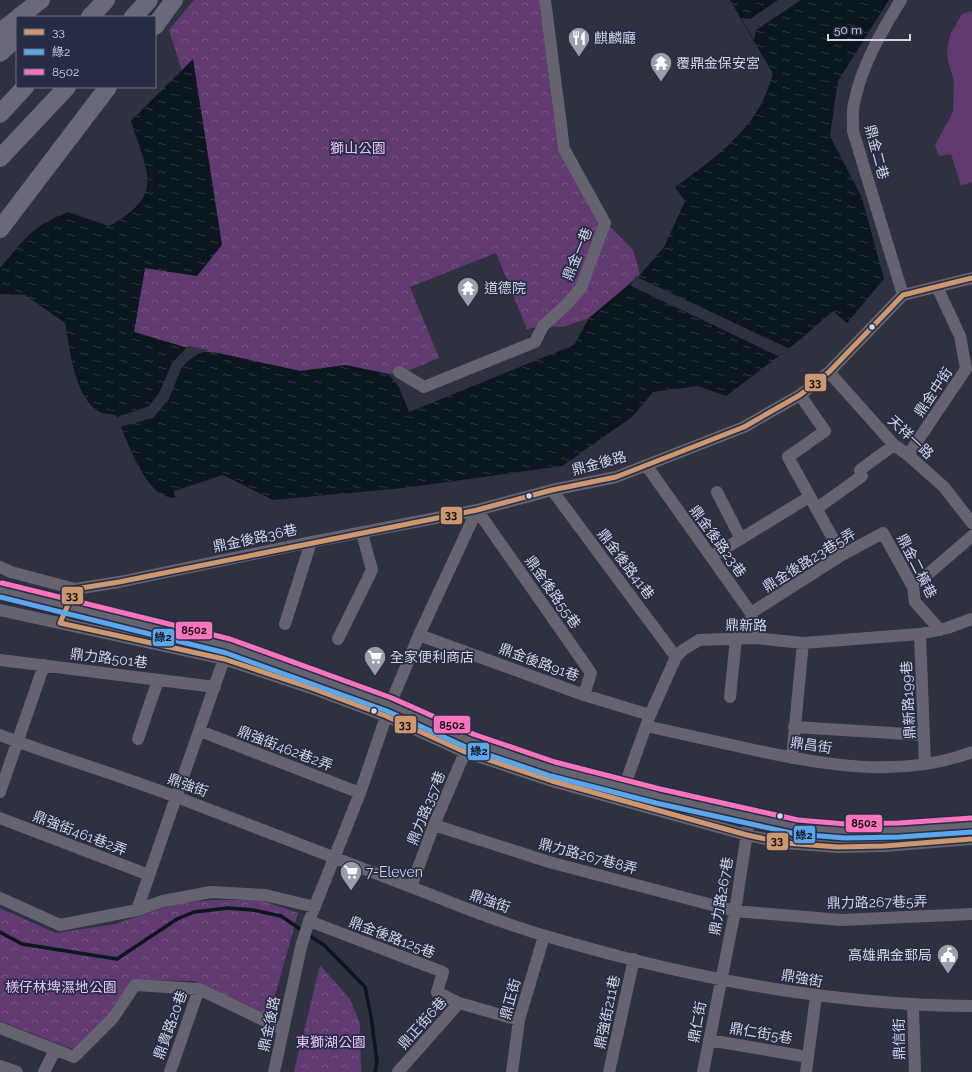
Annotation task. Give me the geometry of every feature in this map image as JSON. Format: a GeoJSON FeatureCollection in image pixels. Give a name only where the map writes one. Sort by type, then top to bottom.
{"type":"FeatureCollection","features":[{"type":"Feature","properties":{"kind":"highway"},"geometry":{"type":"LineString","coordinates":[[21,16],[41,0]]}},
{"type":"Feature","properties":{"kind":"highway"},"geometry":{"type":"LineString","coordinates":[[38,16],[54,0]]}},
{"type":"Feature","properties":{"kind":"highway"},"geometry":{"type":"LineString","coordinates":[[91,16],[106,0]]}},
{"type":"Feature","properties":{"kind":"highway"},"geometry":{"type":"LineString","coordinates":[[134,16],[149,0]]}},
{"type":"Feature","properties":{"kind":"highway"},"geometry":{"type":"LineString","coordinates":[[156,25],[174,0]]}},
{"type":"Feature","properties":{"kind":"highway"},"geometry":{"type":"LineString","coordinates":[[0,32],[16,20]]}},
{"type":"Feature","properties":{"kind":"highway"},"geometry":{"type":"LineString","coordinates":[[0,53],[16,37]]}},
{"type":"Feature","properties":{"kind":"highway"},"geometry":{"type":"LineString","coordinates":[[0,114],[24,88]]}},
{"type":"Feature","properties":{"kind":"highway"},"geometry":{"type":"LineString","coordinates":[[0,158],[66,88]]}},
{"type":"Feature","properties":{"kind":"highway"},"geometry":{"type":"LineString","coordinates":[[0,229],[107,88]]}},
{"type":"Feature","properties":{"kind":"street","name":"鼎金一巷"},"geometry":{"type":"LineString","coordinates":[[399,372],[424,387],[535,342],[543,326],[566,305],[581,288],[605,223],[564,148],[545,0]]}},
{"type":"Feature","properties":{"kind":"street","name":"鼎金二巷"},"geometry":{"type":"LineString","coordinates":[[901,0],[881,32],[861,78],[854,104],[853,131],[903,295]]}},
{"type":"Feature","properties":{"kind":"street"},"geometry":{"type":"LineString","coordinates":[[903,295],[972,278]]}},
{"type":"Feature","properties":{"kind":"street","name":"鼎金中街"},"geometry":{"type":"LineString","coordinates":[[908,455],[966,369],[960,336],[938,287]]}},
{"type":"Feature","properties":{"kind":"street","name":"鼎金後路"},"geometry":{"type":"LineString","coordinates":[[274,1072],[282,1029],[301,947],[309,921],[333,857],[360,793],[388,710],[419,635],[477,510],[552,490],[616,477],[744,427],[800,395],[829,372],[903,295]]}},
{"type":"Feature","properties":{"kind":"street"},"geometry":{"type":"LineString","coordinates":[[966,369],[972,381]]}},
{"type":"Feature","properties":{"kind":"street","name":"天祥一路"},"geometry":{"type":"LineString","coordinates":[[829,372],[894,444],[944,487],[972,523]]}},
{"type":"Feature","properties":{"kind":"street"},"geometry":{"type":"LineString","coordinates":[[800,395],[825,431],[788,457],[842,555]]}},
{"type":"Feature","properties":{"kind":"street"},"geometry":{"type":"LineString","coordinates":[[816,509],[862,476],[860,470],[894,444]]}},
{"type":"Feature","properties":{"kind":"street","name":"鼎金後路23巷"},"geometry":{"type":"LineString","coordinates":[[646,465],[751,613],[755,638]]}},
{"type":"Feature","properties":{"kind":"street","name":"鼎金後路41巷"},"geometry":{"type":"LineString","coordinates":[[552,490],[676,657]]}},
{"type":"Feature","properties":{"kind":"street"},"geometry":{"type":"LineString","coordinates":[[717,492],[741,538]]}},
{"type":"Feature","properties":{"kind":"street"},"geometry":{"type":"LineString","coordinates":[[711,557],[809,497]]}},
{"type":"Feature","properties":{"kind":"street","name":"鼎金後路36巷"},"geometry":{"type":"LineString","coordinates":[[75,589],[119,582],[311,542],[477,510]]}},
{"type":"Feature","properties":{"kind":"street","name":"鼎金後路55巷"},"geometry":{"type":"LineString","coordinates":[[477,510],[590,673],[584,695]]}},
{"type":"Feature","properties":{"kind":"street"},"geometry":{"type":"LineString","coordinates":[[338,639],[372,570],[362,533]]}},
{"type":"Feature","properties":{"kind":"street","name":"鼎金後路23巷5弄"},"geometry":{"type":"LineString","coordinates":[[751,613],[842,555],[883,533]]}},
{"type":"Feature","properties":{"kind":"street","name":"鼎金二橫巷"},"geometry":{"type":"LineString","coordinates":[[883,533],[913,587],[915,602],[940,630]]}},
{"type":"Feature","properties":{"kind":"street"},"geometry":{"type":"LineString","coordinates":[[913,587],[972,536]]}},
{"type":"Feature","properties":{"kind":"street"},"geometry":{"type":"LineString","coordinates":[[285,624],[311,542]]}},
{"type":"Feature","properties":{"kind":"street"},"geometry":{"type":"LineString","coordinates":[[0,568],[75,589],[60,623]]}},
{"type":"Feature","properties":{"kind":"street"},"geometry":{"type":"LineString","coordinates":[[0,590],[228,646],[267,659],[388,710],[468,746],[552,780],[747,835],[784,843],[838,847],[884,846],[972,839]]}},
{"type":"Feature","properties":{"kind":"street"},"geometry":{"type":"LineString","coordinates":[[0,610],[224,659],[314,689],[388,710]]}},
{"type":"Feature","properties":{"kind":"street","name":"鼎新路"},"geometry":{"type":"LineString","coordinates":[[619,800],[648,721],[676,657],[683,650],[699,640],[755,638],[803,643],[920,634],[940,630],[972,619]]}},
{"type":"Feature","properties":{"kind":"street","name":"鼎新路199巷"},"geometry":{"type":"LineString","coordinates":[[920,634],[926,764]]}},
{"type":"Feature","properties":{"kind":"street","name":"鼎金後路91巷"},"geometry":{"type":"LineString","coordinates":[[419,635],[584,695],[648,721]]}},
{"type":"Feature","properties":{"kind":"street"},"geometry":{"type":"LineString","coordinates":[[730,697],[736,638]]}},
{"type":"Feature","properties":{"kind":"street"},"geometry":{"type":"LineString","coordinates":[[792,758],[803,643]]}},
{"type":"Feature","properties":{"kind":"street"},"geometry":{"type":"LineString","coordinates":[[137,910],[200,731],[228,646]]}},
{"type":"Feature","properties":{"kind":"street","name":"鼎力路501巷"},"geometry":{"type":"LineString","coordinates":[[0,660],[215,687]]}},
{"type":"Feature","properties":{"kind":"street"},"geometry":{"type":"LineString","coordinates":[[0,792],[2,779],[19,742],[44,665]]}},
{"type":"Feature","properties":{"kind":"street"},"geometry":{"type":"LineString","coordinates":[[138,739],[158,680]]}},
{"type":"Feature","properties":{"kind":"street","name":"鼎昌街"},"geometry":{"type":"LineString","coordinates":[[648,721],[792,758],[825,764],[882,768],[951,760],[972,752]]}},
{"type":"Feature","properties":{"kind":"street"},"geometry":{"type":"LineString","coordinates":[[794,728],[924,735]]}},
{"type":"Feature","properties":{"kind":"street","name":"鼎強街462巷2弄"},"geometry":{"type":"LineString","coordinates":[[200,731],[360,793]]}},
{"type":"Feature","properties":{"kind":"street","name":"鼎強街"},"geometry":{"type":"LineString","coordinates":[[0,735],[177,796],[411,887],[544,936],[634,959],[721,978],[816,996],[913,1006],[972,1006]]}},
{"type":"Feature","properties":{"kind":"street"},"geometry":{"type":"LineString","coordinates":[[468,746],[553,770],[750,818],[797,827],[845,831],[899,830],[972,825]]}},
{"type":"Feature","properties":{"kind":"street","name":"鼎力路357巷"},"geometry":{"type":"LineString","coordinates":[[411,887],[434,825],[468,746]]}},
{"type":"Feature","properties":{"kind":"street","name":"鼎強街461巷2弄"},"geometry":{"type":"LineString","coordinates":[[0,818],[149,875]]}},
{"type":"Feature","properties":{"kind":"street","name":"鼎力路267巷"},"geometry":{"type":"LineString","coordinates":[[721,978],[735,911],[750,818]]}},
{"type":"Feature","properties":{"kind":"street","name":"鼎力路267巷8弄"},"geometry":{"type":"LineString","coordinates":[[434,825],[550,862],[735,911]]}},
{"type":"Feature","properties":{"kind":"street"},"geometry":{"type":"LineString","coordinates":[[0,898],[60,925],[137,910],[164,901],[211,892],[265,895],[315,907]]}},
{"type":"Feature","properties":{"kind":"street","name":"鼎力路267巷5弄"},"geometry":{"type":"LineString","coordinates":[[735,911],[841,920],[972,914]]}},
{"type":"Feature","properties":{"kind":"street","name":"鼎金後路125巷"},"geometry":{"type":"LineString","coordinates":[[309,921],[443,972],[436,992],[459,1003]]}},
{"type":"Feature","properties":{"kind":"street","name":"鼎正街"},"geometry":{"type":"LineString","coordinates":[[512,1072],[519,1020],[544,936]]}},
{"type":"Feature","properties":{"kind":"street","name":"鼎強街211巷"},"geometry":{"type":"LineString","coordinates":[[609,1072],[634,959]]}},
{"type":"Feature","properties":{"kind":"street","name":"鼎仁街"},"geometry":{"type":"LineString","coordinates":[[703,1072],[721,978]]}},
{"type":"Feature","properties":{"kind":"street"},"geometry":{"type":"LineString","coordinates":[[0,1028],[74,1057],[113,1018],[135,985],[199,989],[282,1029]]}},
{"type":"Feature","properties":{"kind":"street","name":"鼎貴路20巷"},"geometry":{"type":"LineString","coordinates":[[170,1072],[199,989]]}},
{"type":"Feature","properties":{"kind":"street"},"geometry":{"type":"LineString","coordinates":[[806,1072],[816,996]]}},
{"type":"Feature","properties":{"kind":"street","name":"鼎正街6巷"},"geometry":{"type":"LineString","coordinates":[[398,1072],[459,1003],[519,1020]]}},
{"type":"Feature","properties":{"kind":"street","name":"鼎信街"},"geometry":{"type":"LineString","coordinates":[[913,1006],[915,1072]]}},
{"type":"Feature","properties":{"kind":"street","name":"鼎仁街5巷"},"geometry":{"type":"LineString","coordinates":[[710,1040],[808,1057]]}},
{"type":"Feature","properties":{"kind":"street"},"geometry":{"type":"LineString","coordinates":[[44,1072],[55,1050]]}},
{"type":"Feature","properties":{"kind":"street"},"geometry":{"type":"LineString","coordinates":[[0,1066],[17,1072]]}},
{"type":"Feature","properties":{"kind":"green space","name":"獅山公園"},"geometry":{"type":"Polygon","coordinates":[[[194,0],[539,0],[558,149],[593,209],[633,250],[640,275],[589,318],[563,327],[543,326],[527,329],[496,253],[410,287],[439,358],[410,370],[388,374],[346,365],[300,371],[218,353],[198,351],[134,332],[145,268],[197,276],[193,59],[182,71],[169,30],[194,0]]]}},
{"type":"Feature","properties":{"kind":"green space"},"geometry":{"type":"Polygon","coordinates":[[[972,11],[972,182],[961,186],[951,154],[939,156],[935,145],[953,112],[954,81],[948,61],[947,50],[950,35],[962,14],[972,11]]]}},
{"type":"Feature","properties":{"kind":"green space","name":"檨仔林埤濕地公園"},"geometry":{"type":"Polygon","coordinates":[[[212,900],[261,900],[298,913],[269,1017],[195,981],[132,980],[108,1015],[75,1050],[0,1021],[0,908],[56,933],[115,924],[175,904],[212,900]]]}},
{"type":"Feature","properties":{"kind":"green space","name":"東獅湖公園"},"geometry":{"type":"Polygon","coordinates":[[[320,965],[350,999],[360,1023],[361,1072],[294,1072],[320,965]]]}},
{"type":"Feature","properties":{"kind":"water"},"geometry":{"type":"Polygon","coordinates":[[[730,0],[889,0],[838,81],[830,136],[862,198],[884,279],[847,323],[833,311],[796,343],[726,396],[698,386],[653,392],[632,417],[562,466],[404,488],[273,500],[223,475],[174,491],[175,498],[166,496],[156,490],[148,482],[141,471],[116,415],[98,411],[83,395],[74,371],[65,323],[25,295],[0,294],[0,268],[22,242],[37,228],[55,217],[68,212],[109,226],[139,204],[145,193],[147,181],[146,169],[131,121],[193,59],[222,245],[197,276],[145,268],[134,332],[198,351],[218,353],[300,371],[346,365],[388,374],[399,387],[409,412],[574,345],[589,318],[640,275],[664,247],[685,201],[675,187],[721,152],[742,131],[761,104],[773,74],[730,0]]]}},
{"type":"Feature","properties":{"kind":"pier"},"geometry":{"type":"Polygon","coordinates":[[[778,0],[801,0],[756,30],[754,40],[741,18],[750,19],[778,0]]]}},
{"type":"Feature","properties":{"kind":"pier"},"geometry":{"type":"Polygon","coordinates":[[[636,275],[639,278],[790,349],[778,356],[631,286],[636,275]]]}},
{"type":"Feature","properties":{"kind":"pier"},"geometry":{"type":"Polygon","coordinates":[[[188,346],[209,350],[198,354],[189,360],[181,369],[169,399],[153,418],[120,427],[116,419],[120,416],[149,406],[159,393],[172,363],[188,346]]]}},
{"type":"Feature","properties":{"kind":"waterway"},"geometry":{"type":"LineString","coordinates":[[0,932],[22,944],[117,959],[177,919],[194,912],[228,908],[253,910],[281,916],[325,946],[365,987],[371,1016],[377,1062],[375,1072]]}},
{"type":"Feature","properties":{"kind":"transit line","name":"33"},"geometry":{"type":"LineString","coordinates":[[972,278],[903,295],[829,372],[800,395],[744,427],[616,477],[552,490],[477,510],[119,582],[75,589],[60,623],[224,659],[314,689],[386,716],[465,752],[552,781],[747,835],[784,843],[838,847],[884,846],[972,839]]}},
{"type":"Feature","properties":{"kind":"transit line","name":"8502"},"geometry":{"type":"LineString","coordinates":[[2,583],[230,639],[392,698],[473,734],[555,762],[660,789],[798,820],[845,824],[899,823],[972,818]]}},
{"type":"Feature","properties":{"kind":"transit line","name":"綠2"},"geometry":{"type":"LineString","coordinates":[[0,597],[226,653],[387,711],[468,748],[551,776],[656,803],[796,834],[845,838],[899,837],[972,832]]}},
{"type":"Feature","properties":{"kind":"place","name":"麒麟廳"},"geometry":{"type":"Point","coordinates":[579,58]}},
{"type":"Feature","properties":{"kind":"place","name":"覆鼎金保安宮"},"geometry":{"type":"Point","coordinates":[661,82]}},
{"type":"Feature","properties":{"kind":"place","name":"道德院"},"geometry":{"type":"Point","coordinates":[468,308]}},
{"type":"Feature","properties":{"kind":"place","name":"全家便利商店"},"geometry":{"type":"Point","coordinates":[375,676]}},
{"type":"Feature","properties":{"kind":"place","name":"7-Eleven"},"geometry":{"type":"Point","coordinates":[351,892]}},
{"type":"Feature","properties":{"kind":"place","name":"高雄鼎金郵局"},"geometry":{"type":"Point","coordinates":[948,974]}}]}
